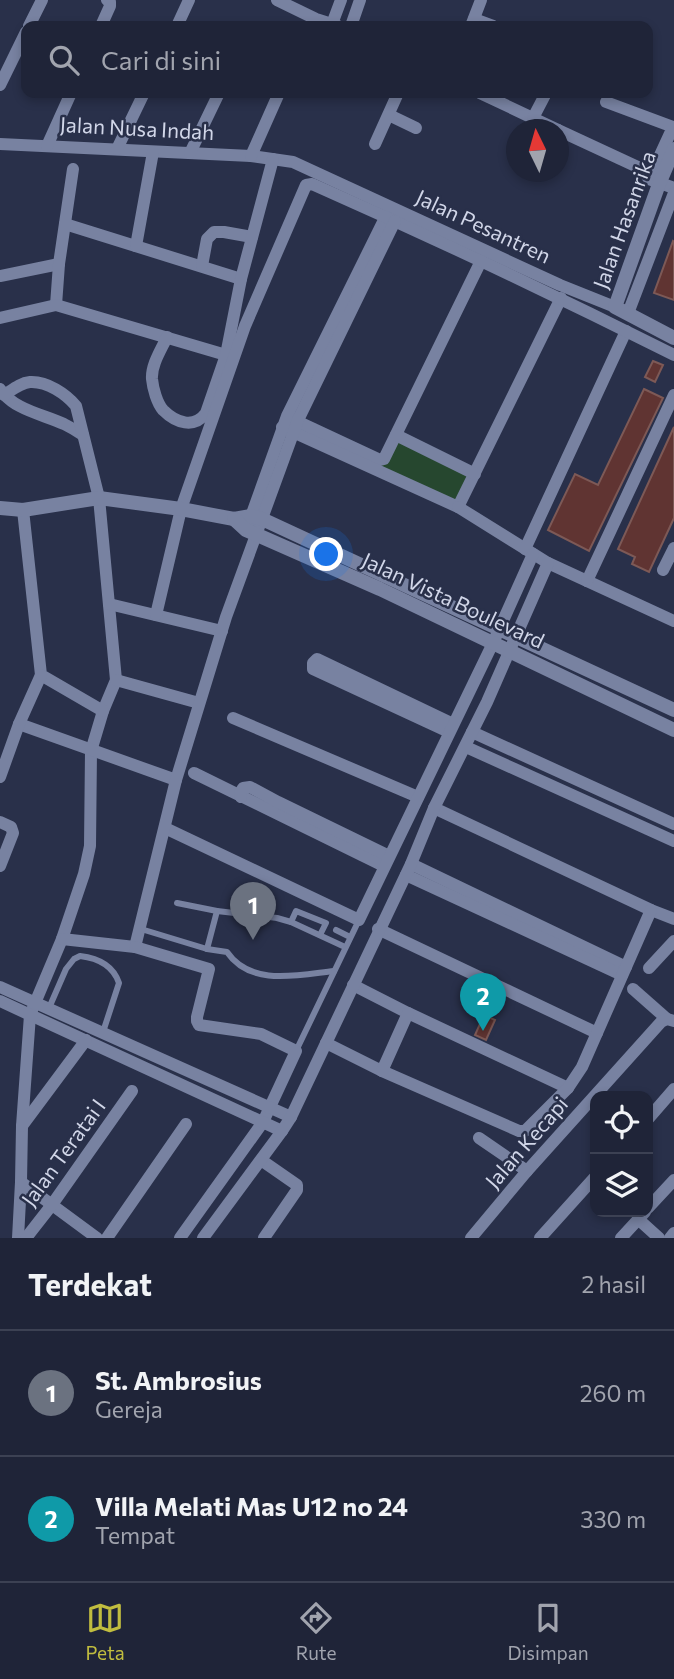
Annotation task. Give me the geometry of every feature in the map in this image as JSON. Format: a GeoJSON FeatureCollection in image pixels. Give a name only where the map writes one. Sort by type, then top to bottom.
{"type":"FeatureCollection","features":[{"type":"Feature","properties":{"kind":"street"},"geometry":{"type":"LineString","coordinates":[[32,21],[42,0]]}},
{"type":"Feature","properties":{"kind":"street"},"geometry":{"type":"LineString","coordinates":[[103,21],[110,6],[107,0]]}},
{"type":"Feature","properties":{"kind":"street"},"geometry":{"type":"LineString","coordinates":[[179,21],[189,0]]}},
{"type":"Feature","properties":{"kind":"street"},"geometry":{"type":"LineString","coordinates":[[277,0],[312,21]]}},
{"type":"Feature","properties":{"kind":"street"},"geometry":{"type":"LineString","coordinates":[[336,21],[341,0]]}},
{"type":"Feature","properties":{"kind":"street"},"geometry":{"type":"LineString","coordinates":[[353,21],[360,0]]}},
{"type":"Feature","properties":{"kind":"street"},"geometry":{"type":"LineString","coordinates":[[474,21],[481,0]]}},
{"type":"Feature","properties":{"kind":"street"},"geometry":{"type":"LineString","coordinates":[[0,85],[21,42]]}},
{"type":"Feature","properties":{"kind":"street"},"geometry":{"type":"LineString","coordinates":[[47,146],[69,98]]}},
{"type":"Feature","properties":{"kind":"street"},"geometry":{"type":"LineString","coordinates":[[117,149],[142,98]]}},
{"type":"Feature","properties":{"kind":"street"},"geometry":{"type":"LineString","coordinates":[[190,153],[217,98]]}},
{"type":"Feature","properties":{"kind":"street"},"geometry":{"type":"LineString","coordinates":[[251,156],[274,98]]}},
{"type":"Feature","properties":{"kind":"street"},"geometry":{"type":"LineString","coordinates":[[375,144],[396,98]]}},
{"type":"Feature","properties":{"kind":"street"},"geometry":{"type":"LineString","coordinates":[[491,98],[533,118],[543,98]]}},
{"type":"Feature","properties":{"kind":"street"},"geometry":{"type":"LineString","coordinates":[[606,102],[673,126],[658,173]]}},
{"type":"Feature","properties":{"kind":"street"},"geometry":{"type":"LineString","coordinates":[[389,115],[416,128]]}},
{"type":"Feature","properties":{"kind":"street"},"geometry":{"type":"LineString","coordinates":[[569,135],[658,173],[674,191],[622,307]]}},
{"type":"Feature","properties":{"kind":"street","name":"Jalan Nusa Indah"},"geometry":{"type":"LineString","coordinates":[[0,144],[251,156],[279,160]]}},
{"type":"Feature","properties":{"kind":"street","name":"Jalan Hasanrika"},"geometry":{"type":"LineString","coordinates":[[622,307],[658,173],[674,149]]}},
{"type":"Feature","properties":{"kind":"street"},"geometry":{"type":"LineString","coordinates":[[136,246],[153,152]]}},
{"type":"Feature","properties":{"kind":"street"},"geometry":{"type":"LineString","coordinates":[[167,337],[152,372],[156,396],[163,410],[177,420],[190,424],[200,421],[206,413],[226,355],[252,237],[279,160]]}},
{"type":"Feature","properties":{"kind":"street","name":"Jalan Pesantren"},"geometry":{"type":"LineString","coordinates":[[279,160],[293,162],[560,285],[622,307],[674,338]]}},
{"type":"Feature","properties":{"kind":"street"},"geometry":{"type":"LineString","coordinates":[[56,305],[59,264],[73,169]]}},
{"type":"Feature","properties":{"kind":"street"},"geometry":{"type":"LineString","coordinates":[[156,615],[181,509],[245,326],[306,185],[312,184],[391,219],[561,298],[674,355]]}},
{"type":"Feature","properties":{"kind":"street"},"geometry":{"type":"LineString","coordinates":[[135,947],[176,780],[254,525],[290,424],[391,219]]}},
{"type":"Feature","properties":{"kind":"street"},"geometry":{"type":"LineString","coordinates":[[65,224],[241,279]]}},
{"type":"Feature","properties":{"kind":"street"},"geometry":{"type":"LineString","coordinates":[[202,266],[207,239],[214,232],[252,237]]}},
{"type":"Feature","properties":{"kind":"street"},"geometry":{"type":"LineString","coordinates":[[290,424],[384,460],[481,261]]}},
{"type":"Feature","properties":{"kind":"street"},"geometry":{"type":"LineString","coordinates":[[0,276],[59,264]]}},
{"type":"Feature","properties":{"kind":"street"},"geometry":{"type":"LineString","coordinates":[[458,507],[561,298]]}},
{"type":"Feature","properties":{"kind":"street"},"geometry":{"type":"LineString","coordinates":[[0,318],[56,305],[226,355]]}},
{"type":"Feature","properties":{"kind":"street"},"geometry":{"type":"LineString","coordinates":[[165,828],[359,920],[496,636],[529,552],[626,331]]}},
{"type":"Feature","properties":{"kind":"street"},"geometry":{"type":"LineString","coordinates":[[18,1238],[22,1126],[32,1008],[62,939],[84,874],[90,846],[91,751],[103,710],[116,680],[99,498],[76,405],[66,395],[41,383],[30,382],[2,392],[16,405],[66,425],[83,435]]}},
{"type":"Feature","properties":{"kind":"street"},"geometry":{"type":"LineString","coordinates":[[587,581],[674,395]]}},
{"type":"Feature","properties":{"kind":"street"},"geometry":{"type":"LineString","coordinates":[[290,424],[458,507],[548,563],[674,621]]}},
{"type":"Feature","properties":{"kind":"street"},"geometry":{"type":"LineString","coordinates":[[396,435],[475,474]]}},
{"type":"Feature","properties":{"kind":"street"},"geometry":{"type":"LineString","coordinates":[[0,508],[23,510],[99,498],[181,509]]}},
{"type":"Feature","properties":{"kind":"street","name":"Jalan Vista Boulevard"},"geometry":{"type":"LineString","coordinates":[[181,509],[254,525],[380,589],[513,644],[674,730]]}},
{"type":"Feature","properties":{"kind":"street"},"geometry":{"type":"LineString","coordinates":[[0,777],[19,724],[41,676],[23,510]]}},
{"type":"Feature","properties":{"kind":"street"},"geometry":{"type":"LineString","coordinates":[[663,570],[674,548]]}},
{"type":"Feature","properties":{"kind":"street"},"geometry":{"type":"LineString","coordinates":[[203,1238],[291,1116],[408,869],[434,808],[466,747],[548,563]]}},
{"type":"Feature","properties":{"kind":"street"},"geometry":{"type":"LineString","coordinates":[[109,604],[222,631]]}},
{"type":"Feature","properties":{"kind":"street","name":"Jalan Vista Boulevard"},"geometry":{"type":"LineString","coordinates":[[513,644],[674,710]]}},
{"type":"Feature","properties":{"kind":"street"},"geometry":{"type":"LineString","coordinates":[[317,659],[451,728],[313,669],[313,663],[317,659]]}},
{"type":"Feature","properties":{"kind":"street"},"geometry":{"type":"LineString","coordinates":[[41,676],[103,710]]}},
{"type":"Feature","properties":{"kind":"street"},"geometry":{"type":"LineString","coordinates":[[116,680],[199,703]]}},
{"type":"Feature","properties":{"kind":"street"},"geometry":{"type":"LineString","coordinates":[[233,718],[418,797]]}},
{"type":"Feature","properties":{"kind":"street"},"geometry":{"type":"LineString","coordinates":[[19,724],[176,780]]}},
{"type":"Feature","properties":{"kind":"street"},"geometry":{"type":"LineString","coordinates":[[472,732],[669,822],[657,834]]}},
{"type":"Feature","properties":{"kind":"street"},"geometry":{"type":"LineString","coordinates":[[466,747],[674,841]]}},
{"type":"Feature","properties":{"kind":"street"},"geometry":{"type":"LineString","coordinates":[[194,773],[241,797],[243,788],[250,787],[387,861]]}},
{"type":"Feature","properties":{"kind":"street"},"geometry":{"type":"LineString","coordinates":[[563,792],[570,777]]}},
{"type":"Feature","properties":{"kind":"street"},"geometry":{"type":"LineString","coordinates":[[434,808],[674,919]]}},
{"type":"Feature","properties":{"kind":"street"},"geometry":{"type":"LineString","coordinates":[[0,822],[11,827],[13,833],[0,866]]}},
{"type":"Feature","properties":{"kind":"street"},"geometry":{"type":"LineString","coordinates":[[408,869],[624,971]]}},
{"type":"Feature","properties":{"kind":"street"},"geometry":{"type":"LineString","coordinates":[[326,1043],[382,1071],[519,1131],[525,1130],[568,1088],[582,1067],[651,910]]}},
{"type":"Feature","properties":{"kind":"street"},"geometry":{"type":"LineString","coordinates":[[379,929],[597,1033]]}},
{"type":"Feature","properties":{"kind":"street"},"geometry":{"type":"LineString","coordinates":[[62,939],[135,947],[209,969],[197,1017],[199,1025],[261,1034],[296,1051],[264,1122],[180,1238]]}},
{"type":"Feature","properties":{"kind":"street"},"geometry":{"type":"LineString","coordinates":[[649,968],[674,941]]}},
{"type":"Feature","properties":{"kind":"street"},"geometry":{"type":"LineString","coordinates":[[353,985],[568,1088]]}},
{"type":"Feature","properties":{"kind":"street"},"geometry":{"type":"LineString","coordinates":[[0,987],[86,1040],[282,1131]]}},
{"type":"Feature","properties":{"kind":"street"},"geometry":{"type":"LineString","coordinates":[[633,989],[670,1020]]}},
{"type":"Feature","properties":{"kind":"street"},"geometry":{"type":"LineString","coordinates":[[0,1001],[32,1008],[49,1008],[291,1116]]}},
{"type":"Feature","properties":{"kind":"street"},"geometry":{"type":"LineString","coordinates":[[382,1071],[408,1013]]}},
{"type":"Feature","properties":{"kind":"street","name":"Jalan Kecapi"},"geometry":{"type":"LineString","coordinates":[[471,1238],[527,1171],[661,1022],[670,1020]]}},
{"type":"Feature","properties":{"kind":"street"},"geometry":{"type":"LineString","coordinates":[[22,1126],[86,1040]]}},
{"type":"Feature","properties":{"kind":"street","name":"Jalan Teratai I"},"geometry":{"type":"LineString","coordinates":[[26,1238],[132,1091]]}},
{"type":"Feature","properties":{"kind":"street"},"geometry":{"type":"LineString","coordinates":[[653,1114],[672,1095]]}},
{"type":"Feature","properties":{"kind":"street"},"geometry":{"type":"LineString","coordinates":[[107,1238],[186,1124]]}},
{"type":"Feature","properties":{"kind":"street"},"geometry":{"type":"LineString","coordinates":[[479,1138],[527,1171]]}},
{"type":"Feature","properties":{"kind":"street"},"geometry":{"type":"LineString","coordinates":[[261,1160],[297,1185],[264,1238]]}},
{"type":"Feature","properties":{"kind":"street"},"geometry":{"type":"LineString","coordinates":[[653,1202],[674,1180]]}},
{"type":"Feature","properties":{"kind":"street"},"geometry":{"type":"LineString","coordinates":[[21,1182],[97,1238]]}},
{"type":"Feature","properties":{"kind":"street"},"geometry":{"type":"LineString","coordinates":[[540,1238],[590,1183]]}},
{"type":"Feature","properties":{"kind":"street"},"geometry":{"type":"LineString","coordinates":[[621,1238],[639,1217]]}},
{"type":"Feature","properties":{"kind":"street"},"geometry":{"type":"LineString","coordinates":[[646,1217],[659,1238]]}},
{"type":"Feature","properties":{"kind":"street"},"geometry":{"type":"LineString","coordinates":[[670,1238],[674,1233]]}},
{"type":"Feature","properties":{"kind":"lane"},"geometry":{"type":"LineString","coordinates":[[177,903],[291,922],[345,947]]}},
{"type":"Feature","properties":{"kind":"lane"},"geometry":{"type":"LineString","coordinates":[[207,948],[217,911]]}},
{"type":"Feature","properties":{"kind":"lane"},"geometry":{"type":"LineString","coordinates":[[291,922],[296,911],[326,923],[320,935]]}},
{"type":"Feature","properties":{"kind":"lane"},"geometry":{"type":"LineString","coordinates":[[296,1051],[359,920]]}},
{"type":"Feature","properties":{"kind":"lane"},"geometry":{"type":"LineString","coordinates":[[141,929],[227,952],[232,960],[265,976],[334,971]]}},
{"type":"Feature","properties":{"kind":"lane"},"geometry":{"type":"LineString","coordinates":[[336,930],[350,937]]}},
{"type":"Feature","properties":{"kind":"lane"},"geometry":{"type":"LineString","coordinates":[[49,1008],[70,963],[79,957],[99,961],[113,971],[119,983],[103,1032]]}},
{"type":"Feature","properties":{"kind":"green space"},"geometry":{"type":"Polygon","coordinates":[[[396,435],[475,474],[458,507],[379,471],[396,435]]]}},
{"type":"Feature","properties":{"kind":"building"},"geometry":{"type":"Polygon","coordinates":[[[674,242],[674,300],[654,293],[674,242]]]}},
{"type":"Feature","properties":{"kind":"building"},"geometry":{"type":"Polygon","coordinates":[[[653,361],[663,365],[655,382],[645,377],[653,361]]]}},
{"type":"Feature","properties":{"kind":"building"},"geometry":{"type":"Polygon","coordinates":[[[644,389],[663,398],[589,551],[548,530],[575,474],[598,485],[644,389]]]}},
{"type":"Feature","properties":{"kind":"building"},"geometry":{"type":"Polygon","coordinates":[[[674,427],[674,518],[649,572],[632,564],[635,557],[618,549],[674,427]]]}},
{"type":"Feature","properties":{"kind":"building"},"geometry":{"type":"Polygon","coordinates":[[[484,1015],[495,1020],[486,1040],[475,1035],[484,1015]]]}},
{"type":"Feature","properties":{"kind":"place","name":"St. Ambrosius"},"geometry":{"type":"Point","coordinates":[253,940]}},
{"type":"Feature","properties":{"kind":"place","name":"Villa Melati Mas U12 no 24"},"geometry":{"type":"Point","coordinates":[483,1031]}}]}
